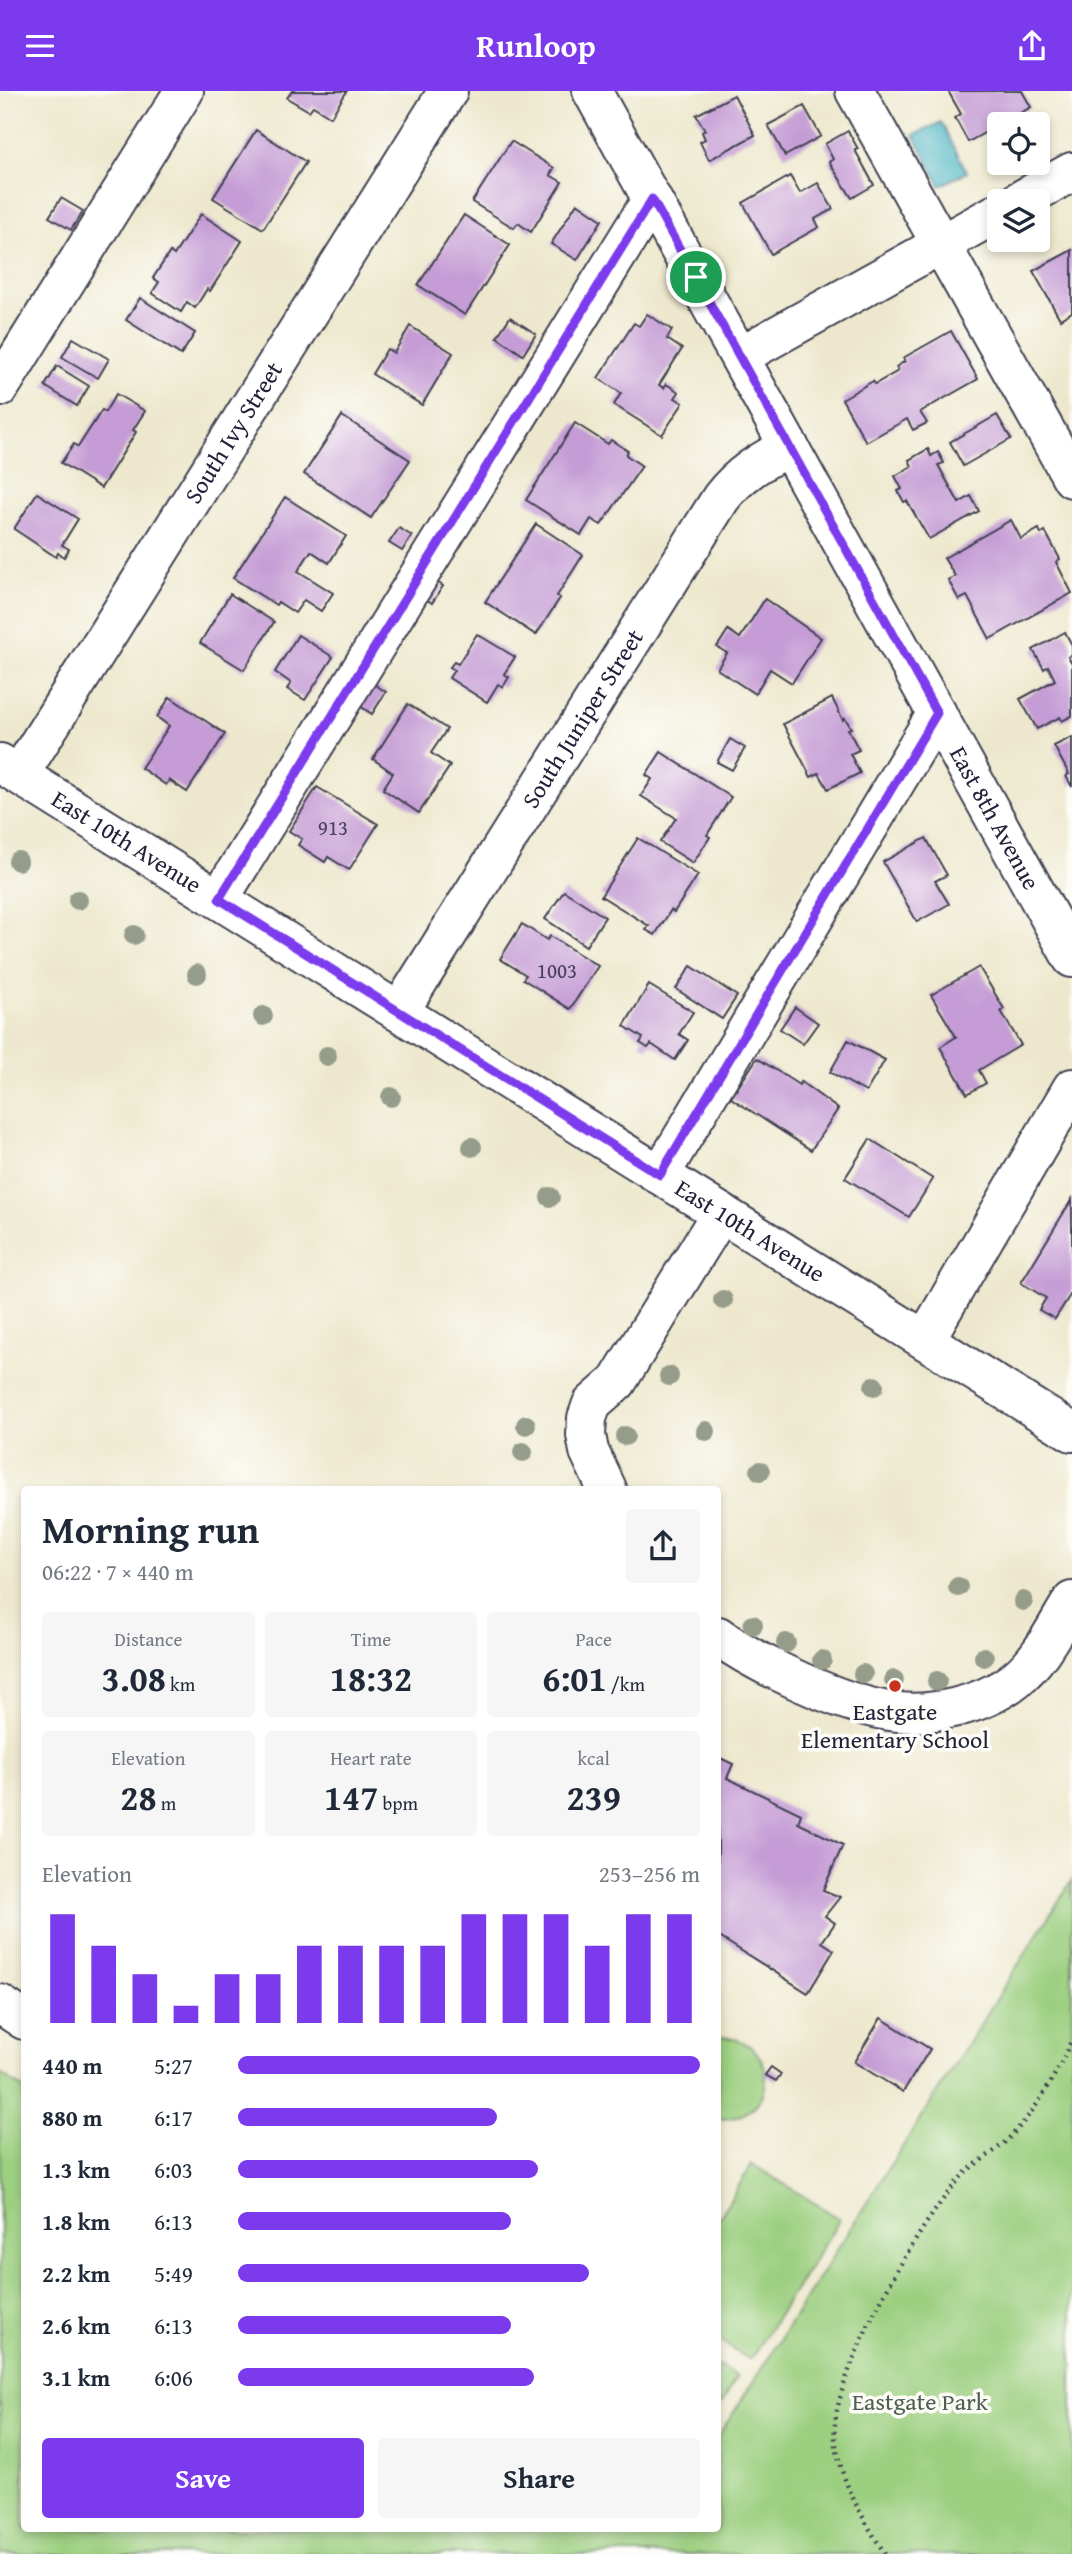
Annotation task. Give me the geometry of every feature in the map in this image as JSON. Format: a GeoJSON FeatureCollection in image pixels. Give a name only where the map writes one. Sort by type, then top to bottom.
{"type":"FeatureCollection","features":[{"type":"Feature","properties":{"kind":"street"},"geometry":{"type":"LineString","coordinates":[[0,387],[184,91]]}},
{"type":"Feature","properties":{"kind":"street","name":"South Ivy Street"},"geometry":{"type":"LineString","coordinates":[[10,769],[448,91]]}},
{"type":"Feature","properties":{"kind":"street","name":"East 8th Avenue"},"geometry":{"type":"LineString","coordinates":[[592,91],[1072,958]]}},
{"type":"Feature","properties":{"kind":"street"},"geometry":{"type":"LineString","coordinates":[[855,91],[1072,478]]}},
{"type":"Feature","properties":{"kind":"street"},"geometry":{"type":"LineString","coordinates":[[1041,189],[1072,172]]}},
{"type":"Feature","properties":{"kind":"street"},"geometry":{"type":"LineString","coordinates":[[219,899],[652,199]]}},
{"type":"Feature","properties":{"kind":"street"},"geometry":{"type":"LineString","coordinates":[[740,356],[987,219]]}},
{"type":"Feature","properties":{"kind":"street","name":"South Juniper Street"},"geometry":{"type":"LineString","coordinates":[[399,1012],[721,498],[734,481],[751,467],[789,446]]}},
{"type":"Feature","properties":{"kind":"street"},"geometry":{"type":"LineString","coordinates":[[660,1175],[937,713]]}},
{"type":"Feature","properties":{"kind":"street","name":"East 10th Avenue"},"geometry":{"type":"LineString","coordinates":[[10,769],[1072,1433]]}},
{"type":"Feature","properties":{"kind":"street"},"geometry":{"type":"LineString","coordinates":[[925,1341],[1072,1089]]}},
{"type":"Feature","properties":{"kind":"street"},"geometry":{"type":"LineString","coordinates":[[606,1486],[589,1451],[586,1418],[592,1404],[617,1382],[721,1213]]}},
{"type":"Feature","properties":{"kind":"street"},"geometry":{"type":"LineString","coordinates":[[721,1638],[768,1667],[845,1698],[889,1711],[916,1713],[969,1703],[1014,1681],[1033,1663],[1072,1601]]}},
{"type":"Feature","properties":{"kind":"street"},"geometry":{"type":"LineString","coordinates":[[0,2004],[21,2018]]}},
{"type":"Feature","properties":{"kind":"path"},"geometry":{"type":"LineString","coordinates":[[885,2554],[859,2512],[841,2472],[834,2435],[839,2397],[854,2353],[938,2204],[965,2173],[1005,2142],[1038,2104],[1057,2074],[1072,2039]]}},
{"type":"Feature","properties":{"kind":"green space","name":"Eastgate Park"},"geometry":{"type":"Polygon","coordinates":[[[1072,1880],[1072,2554],[0,2554],[0,2074],[21,2087],[21,2532],[721,2532],[721,2432],[1072,1880]]]}},
{"type":"Feature","properties":{"kind":"green space"},"geometry":{"type":"Polygon","coordinates":[[[721,2037],[741,2041],[755,2051],[764,2065],[766,2080],[763,2095],[753,2107],[738,2116],[721,2119],[721,2037]]]}},
{"type":"Feature","properties":{"kind":"green space"},"geometry":{"type":"Polygon","coordinates":[[[752,2164],[840,2219],[750,2360],[721,2342],[721,2215],[752,2164]]]}},
{"type":"Feature","properties":{"kind":"green space"},"geometry":{"type":"Polygon","coordinates":[[[721,2367],[737,2377],[721,2404],[721,2367]]]}},
{"type":"Feature","properties":{"kind":"water"},"geometry":{"type":"Polygon","coordinates":[[[941,122],[967,172],[940,186],[914,135],[941,122]]]}},
{"type":"Feature","properties":{"kind":"building"},"geometry":{"type":"Polygon","coordinates":[[[292,91],[347,91],[331,117],[313,106],[309,111],[287,98],[292,91]]]}},
{"type":"Feature","properties":{"kind":"building"},"geometry":{"type":"Polygon","coordinates":[[[948,91],[1022,91],[1031,107],[1022,112],[987,112],[987,131],[968,142],[955,118],[961,114],[948,91]]]}},
{"type":"Feature","properties":{"kind":"building"},"geometry":{"type":"Polygon","coordinates":[[[734,95],[755,135],[709,160],[700,142],[705,139],[702,132],[705,130],[696,115],[734,95]]]}},
{"type":"Feature","properties":{"kind":"building"},"geometry":{"type":"Polygon","coordinates":[[[804,106],[821,136],[785,156],[768,125],[804,106]]]}},
{"type":"Feature","properties":{"kind":"building"},"geometry":{"type":"Polygon","coordinates":[[[256,130],[306,162],[263,229],[213,198],[256,130]]]}},
{"type":"Feature","properties":{"kind":"building"},"geometry":{"type":"Polygon","coordinates":[[[848,131],[874,185],[852,198],[829,162],[833,159],[825,144],[848,131]]]}},
{"type":"Feature","properties":{"kind":"building"},"geometry":{"type":"Polygon","coordinates":[[[511,141],[554,168],[550,175],[562,182],[531,232],[518,223],[514,228],[472,202],[511,141]]]}},
{"type":"Feature","properties":{"kind":"building"},"geometry":{"type":"Polygon","coordinates":[[[790,176],[800,193],[818,183],[833,209],[815,219],[819,227],[771,254],[743,203],[790,176]]]}},
{"type":"Feature","properties":{"kind":"building"},"geometry":{"type":"Polygon","coordinates":[[[61,198],[83,211],[71,230],[49,217],[61,198]]]}},
{"type":"Feature","properties":{"kind":"building"},"geometry":{"type":"Polygon","coordinates":[[[577,203],[602,220],[577,260],[551,244],[577,203]]]}},
{"type":"Feature","properties":{"kind":"building"},"geometry":{"type":"Polygon","coordinates":[[[201,214],[242,241],[210,291],[207,289],[195,308],[187,302],[181,312],[152,293],[159,282],[153,278],[170,252],[174,255],[201,214]]]}},
{"type":"Feature","properties":{"kind":"building"},"geometry":{"type":"Polygon","coordinates":[[[464,215],[510,245],[465,315],[418,285],[464,215]]]}},
{"type":"Feature","properties":{"kind":"building"},"geometry":{"type":"Polygon","coordinates":[[[1072,250],[1072,312],[1060,319],[1033,271],[1072,250]]]}},
{"type":"Feature","properties":{"kind":"building"},"geometry":{"type":"Polygon","coordinates":[[[140,298],[195,333],[181,355],[126,320],[140,298]]]}},
{"type":"Feature","properties":{"kind":"building"},"geometry":{"type":"Polygon","coordinates":[[[647,314],[672,330],[667,339],[682,349],[659,385],[664,388],[666,384],[679,392],[675,398],[683,403],[662,435],[614,405],[621,393],[598,378],[634,323],[639,326],[647,314]]]}},
{"type":"Feature","properties":{"kind":"building"},"geometry":{"type":"Polygon","coordinates":[[[510,317],[536,334],[523,355],[497,337],[510,317]]]}},
{"type":"Feature","properties":{"kind":"building"},"geometry":{"type":"Polygon","coordinates":[[[410,326],[453,353],[422,405],[372,374],[387,349],[394,353],[410,326]]]}},
{"type":"Feature","properties":{"kind":"building"},"geometry":{"type":"Polygon","coordinates":[[[951,331],[978,379],[920,412],[927,423],[913,430],[907,419],[866,442],[842,399],[873,381],[875,384],[898,371],[896,367],[905,361],[903,358],[951,331]]]}},
{"type":"Feature","properties":{"kind":"building"},"geometry":{"type":"Polygon","coordinates":[[[73,338],[109,359],[98,378],[62,357],[73,338]]]}},
{"type":"Feature","properties":{"kind":"building"},"geometry":{"type":"Polygon","coordinates":[[[57,366],[89,386],[77,406],[45,386],[57,366]]]}},
{"type":"Feature","properties":{"kind":"building"},"geometry":{"type":"Polygon","coordinates":[[[116,394],[145,411],[133,430],[136,432],[101,488],[61,463],[74,444],[78,447],[116,394]]]}},
{"type":"Feature","properties":{"kind":"building"},"geometry":{"type":"Polygon","coordinates":[[[997,415],[1011,439],[963,466],[950,442],[997,415]]]}},
{"type":"Feature","properties":{"kind":"building"},"geometry":{"type":"Polygon","coordinates":[[[342,416],[410,460],[371,518],[304,474],[342,416]]]}},
{"type":"Feature","properties":{"kind":"building"},"geometry":{"type":"Polygon","coordinates":[[[575,423],[608,444],[611,440],[628,451],[626,455],[642,466],[601,525],[591,519],[581,535],[526,500],[575,423]]]}},
{"type":"Feature","properties":{"kind":"building"},"geometry":{"type":"Polygon","coordinates":[[[928,449],[931,456],[938,452],[944,463],[938,465],[959,503],[971,496],[979,511],[929,539],[907,501],[904,502],[898,491],[902,489],[895,476],[912,466],[909,460],[928,449]]]}},
{"type":"Feature","properties":{"kind":"building"},"geometry":{"type":"Polygon","coordinates":[[[37,493],[78,519],[62,545],[69,549],[64,557],[58,553],[56,557],[14,529],[37,493]]]}},
{"type":"Feature","properties":{"kind":"building"},"geometry":{"type":"Polygon","coordinates":[[[285,497],[346,536],[329,563],[311,551],[298,571],[333,593],[321,611],[304,600],[295,613],[278,602],[276,605],[233,578],[285,497]]]}},
{"type":"Feature","properties":{"kind":"building"},"geometry":{"type":"Polygon","coordinates":[[[1011,520],[1021,539],[1039,529],[1041,534],[1045,531],[1060,559],[1056,562],[1072,593],[990,639],[967,596],[959,600],[948,580],[955,576],[944,558],[1011,520]]]}},
{"type":"Feature","properties":{"kind":"building"},"geometry":{"type":"Polygon","coordinates":[[[536,524],[583,555],[536,635],[485,602],[536,524]]]}},
{"type":"Feature","properties":{"kind":"building"},"geometry":{"type":"Polygon","coordinates":[[[399,528],[412,536],[402,551],[389,543],[399,528]]]}},
{"type":"Feature","properties":{"kind":"building"},"geometry":{"type":"Polygon","coordinates":[[[427,576],[443,586],[432,603],[416,592],[427,576]]]}},
{"type":"Feature","properties":{"kind":"building"},"geometry":{"type":"Polygon","coordinates":[[[230,594],[274,622],[244,670],[200,643],[230,594]]]}},
{"type":"Feature","properties":{"kind":"building"},"geometry":{"type":"Polygon","coordinates":[[[765,599],[821,638],[792,683],[770,669],[755,694],[717,669],[727,653],[717,647],[728,630],[740,638],[765,599]]]}},
{"type":"Feature","properties":{"kind":"building"},"geometry":{"type":"Polygon","coordinates":[[[1065,632],[1072,645],[1072,654],[1068,657],[1072,663],[1072,716],[1062,721],[1060,717],[1037,729],[1020,699],[1055,680],[1048,666],[1044,669],[1033,650],[1065,632]]]}},
{"type":"Feature","properties":{"kind":"building"},"geometry":{"type":"Polygon","coordinates":[[[477,634],[515,657],[504,674],[509,677],[503,687],[498,684],[487,702],[449,678],[454,670],[450,667],[454,662],[458,664],[477,634]]]}},
{"type":"Feature","properties":{"kind":"building"},"geometry":{"type":"Polygon","coordinates":[[[298,635],[333,657],[305,700],[287,689],[291,683],[275,672],[298,635]]]}},
{"type":"Feature","properties":{"kind":"building"},"geometry":{"type":"Polygon","coordinates":[[[368,680],[386,692],[372,714],[354,702],[368,680]]]}},
{"type":"Feature","properties":{"kind":"building"},"geometry":{"type":"Polygon","coordinates":[[[170,697],[225,734],[187,792],[169,780],[166,785],[141,768],[169,726],[157,717],[170,697]]]}},
{"type":"Feature","properties":{"kind":"building"},"geometry":{"type":"Polygon","coordinates":[[[832,698],[843,720],[845,718],[851,728],[848,729],[859,750],[850,754],[860,773],[828,789],[819,773],[811,777],[783,724],[832,698]]]}},
{"type":"Feature","properties":{"kind":"building"},"geometry":{"type":"Polygon","coordinates":[[[408,704],[447,729],[431,753],[450,766],[419,813],[383,789],[393,773],[373,759],[408,704]]]}},
{"type":"Feature","properties":{"kind":"building"},"geometry":{"type":"Polygon","coordinates":[[[1072,737],[1072,787],[1066,776],[1069,774],[1054,746],[1072,737]]]}},
{"type":"Feature","properties":{"kind":"building"},"geometry":{"type":"Polygon","coordinates":[[[730,739],[745,748],[732,770],[717,762],[730,739]]]}},
{"type":"Feature","properties":{"kind":"building"},"geometry":{"type":"Polygon","coordinates":[[[661,752],[731,797],[693,863],[660,842],[676,818],[641,796],[652,779],[646,775],[661,752]]]}},
{"type":"Feature","properties":{"kind":"building"},"geometry":{"type":"Polygon","coordinates":[[[317,787],[378,824],[349,870],[328,857],[325,862],[298,845],[302,839],[289,831],[317,787]]]}},
{"type":"Feature","properties":{"kind":"building"},"geometry":{"type":"Polygon","coordinates":[[[638,838],[698,875],[655,935],[646,930],[649,926],[601,896],[638,838]]]}},
{"type":"Feature","properties":{"kind":"building"},"geometry":{"type":"Polygon","coordinates":[[[926,838],[947,875],[935,881],[949,904],[917,922],[883,862],[926,838]]]}},
{"type":"Feature","properties":{"kind":"building"},"geometry":{"type":"Polygon","coordinates":[[[564,891],[605,917],[586,946],[545,919],[564,891]]]}},
{"type":"Feature","properties":{"kind":"building"},"geometry":{"type":"Polygon","coordinates":[[[522,924],[547,940],[550,936],[598,966],[570,1009],[523,979],[526,975],[500,959],[522,924]]]}},
{"type":"Feature","properties":{"kind":"building"},"geometry":{"type":"Polygon","coordinates":[[[691,966],[737,996],[722,1019],[676,989],[691,966]]]}},
{"type":"Feature","properties":{"kind":"building"},"geometry":{"type":"Polygon","coordinates":[[[979,967],[1021,1045],[979,1070],[986,1083],[967,1094],[940,1047],[956,1037],[931,995],[979,967]]]}},
{"type":"Feature","properties":{"kind":"building"},"geometry":{"type":"Polygon","coordinates":[[[649,985],[693,1012],[679,1034],[688,1040],[675,1060],[651,1044],[648,1048],[640,1043],[643,1038],[624,1026],[649,985]]]}},
{"type":"Feature","properties":{"kind":"building"},"geometry":{"type":"Polygon","coordinates":[[[795,1007],[818,1023],[803,1044],[780,1029],[795,1007]]]}},
{"type":"Feature","properties":{"kind":"building"},"geometry":{"type":"Polygon","coordinates":[[[848,1040],[885,1060],[866,1092],[830,1072],[848,1040]]]}},
{"type":"Feature","properties":{"kind":"building"},"geometry":{"type":"Polygon","coordinates":[[[757,1058],[799,1085],[801,1082],[838,1109],[811,1150],[731,1098],[757,1058]]]}},
{"type":"Feature","properties":{"kind":"building"},"geometry":{"type":"Polygon","coordinates":[[[870,1139],[933,1179],[909,1217],[845,1178],[870,1139]]]}},
{"type":"Feature","properties":{"kind":"building"},"geometry":{"type":"Polygon","coordinates":[[[1072,1199],[1072,1292],[1055,1319],[1039,1310],[1046,1298],[1021,1283],[1072,1199]]]}},
{"type":"Feature","properties":{"kind":"building"},"geometry":{"type":"Polygon","coordinates":[[[721,1758],[733,1764],[727,1778],[801,1814],[798,1823],[843,1845],[823,1890],[840,1897],[825,1916],[835,1923],[822,1942],[834,1950],[808,1993],[721,1938],[721,1758]]]}},
{"type":"Feature","properties":{"kind":"building"},"geometry":{"type":"Polygon","coordinates":[[[881,2018],[930,2049],[903,2092],[854,2062],[881,2018]]]}},
{"type":"Feature","properties":{"kind":"building"},"geometry":{"type":"Polygon","coordinates":[[[771,2067],[781,2074],[776,2081],[765,2075],[771,2067]]]}},
{"type":"Feature","properties":{"kind":"place","name":"Eastgate Elementary School"},"geometry":{"type":"Point","coordinates":[895,1686]}},
{"type":"Feature","properties":{"kind":"route"},"geometry":{"type":"LineString","coordinates":[[652,199],[696,277],[937,713],[660,1175],[219,899],[652,199]]}}]}
